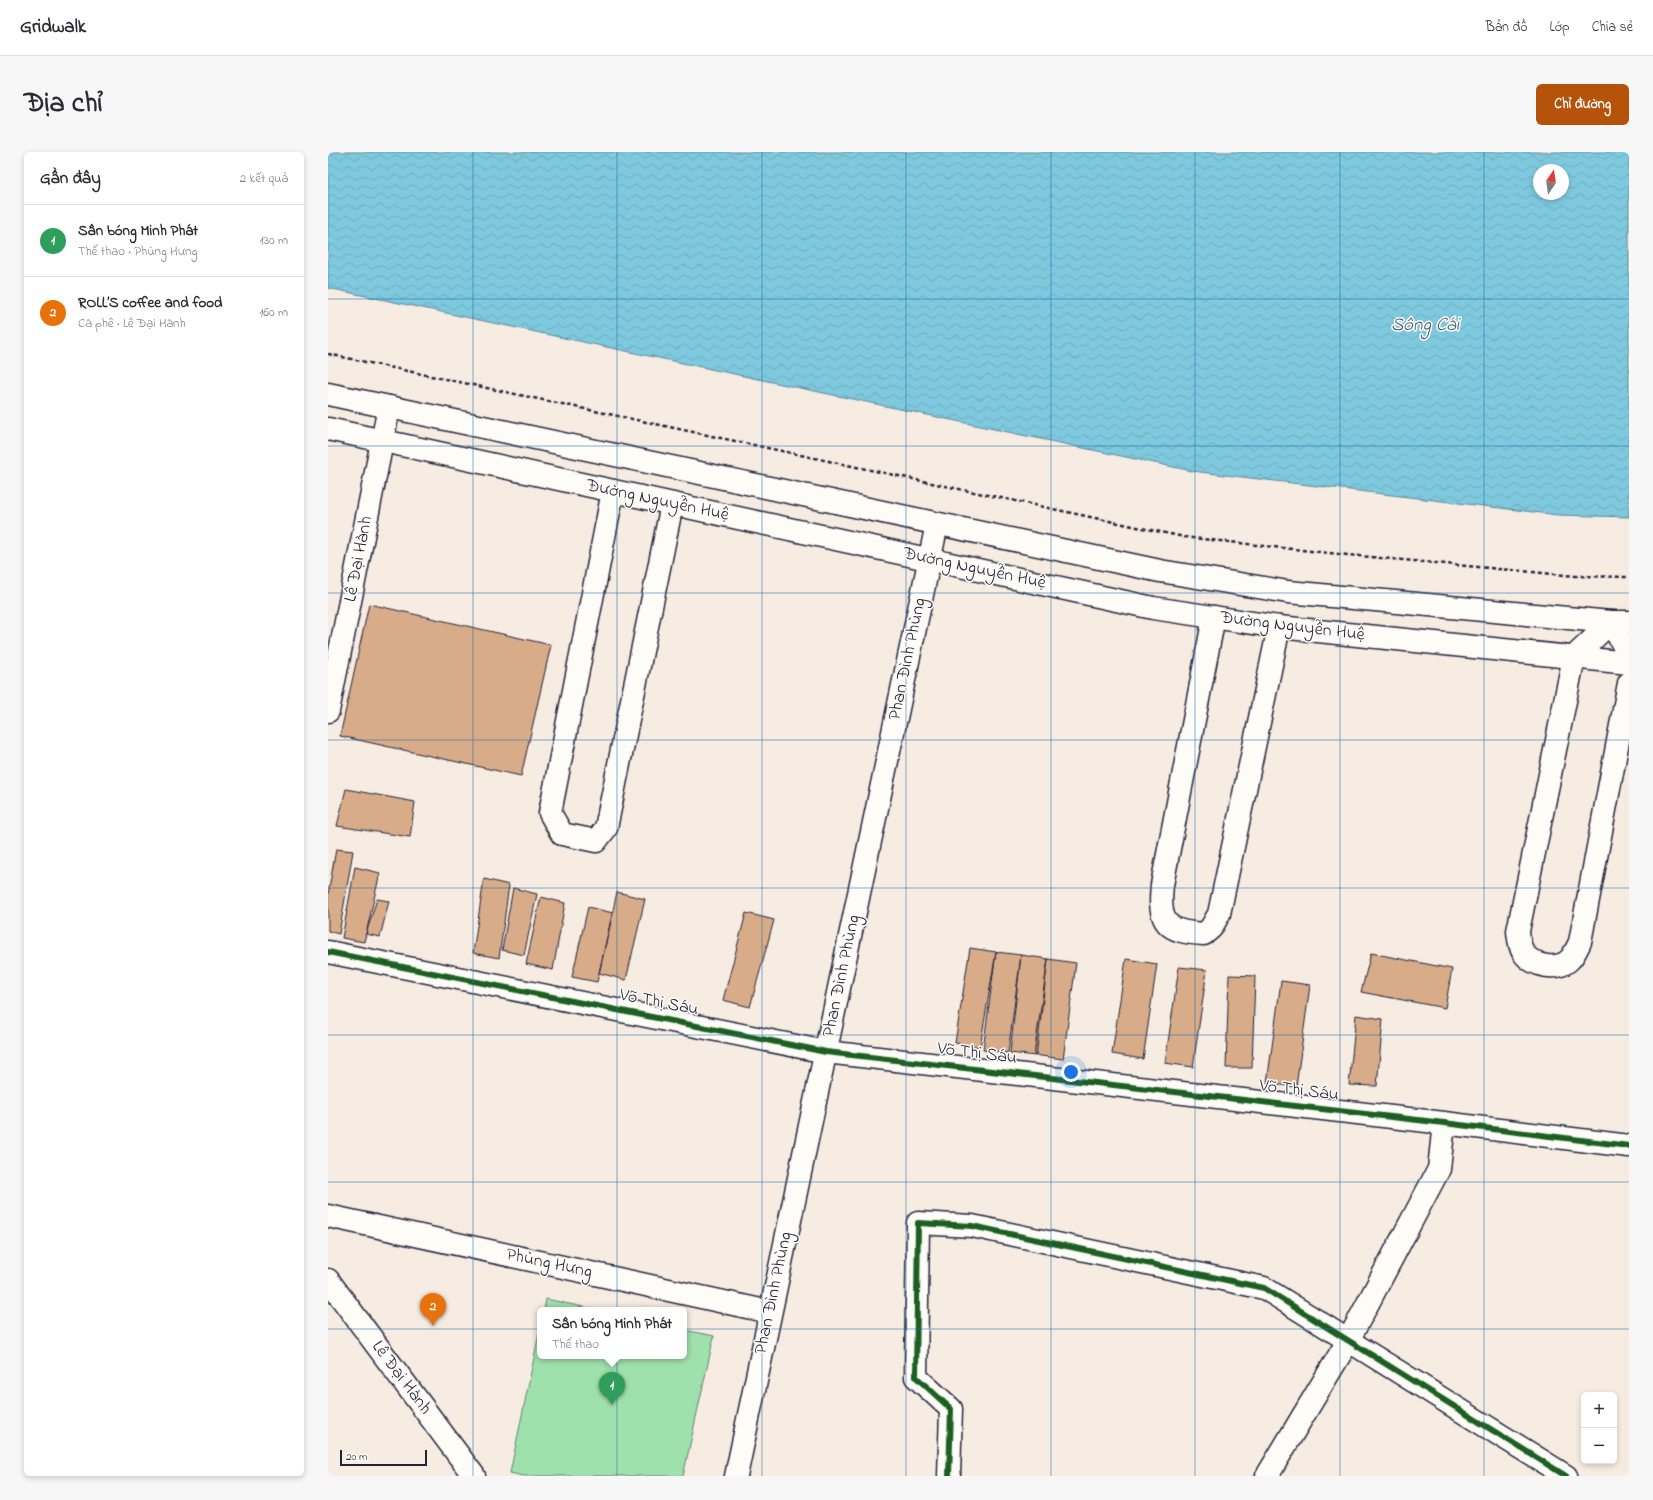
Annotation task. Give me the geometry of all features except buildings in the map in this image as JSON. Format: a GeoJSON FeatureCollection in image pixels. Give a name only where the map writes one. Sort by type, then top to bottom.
{"type":"FeatureCollection","features":[{"type":"Feature","properties":{"kind":"street","name":"Đường Nguyễn Huệ"},"geometry":{"type":"LineString","coordinates":[[328,394],[1160,571],[1288,592],[1620,622]]}},
{"type":"Feature","properties":{"kind":"street","name":"Lê Đại Hành"},"geometry":{"type":"LineString","coordinates":[[328,711],[389,407]]}},
{"type":"Feature","properties":{"kind":"street","name":"Đường Nguyễn Huệ"},"geometry":{"type":"LineString","coordinates":[[328,429],[1153,608],[1279,627],[1629,663]]}},
{"type":"Feature","properties":{"kind":"street"},"geometry":{"type":"LineString","coordinates":[[613,491],[550,814],[562,834],[596,840],[606,828],[672,504]]}},
{"type":"Feature","properties":{"kind":"street","name":"Phan Đình Phùng"},"geometry":{"type":"LineString","coordinates":[[736,1476],[936,524]]}},
{"type":"Feature","properties":{"kind":"street"},"geometry":{"type":"LineString","coordinates":[[1214,617],[1160,902],[1163,918],[1172,928],[1185,933],[1204,934],[1211,928],[1219,914],[1279,627]]}},
{"type":"Feature","properties":{"kind":"street"},"geometry":{"type":"LineString","coordinates":[[1629,656],[1620,622],[1574,657],[1518,931],[1519,943],[1524,954],[1535,961],[1550,967],[1560,965],[1569,960],[1580,942],[1629,683]]}},
{"type":"Feature","properties":{"kind":"street","name":"Võ Thị Sáu"},"geometry":{"type":"LineString","coordinates":[[328,952],[826,1052],[1444,1123],[1629,1146]]}},
{"type":"Feature","properties":{"kind":"street"},"geometry":{"type":"LineString","coordinates":[[1267,1476],[1348,1341],[1439,1169],[1444,1123]]}},
{"type":"Feature","properties":{"kind":"street","name":"Phùng Hưng"},"geometry":{"type":"LineString","coordinates":[[328,1216],[770,1312]]}},
{"type":"Feature","properties":{"kind":"street"},"geometry":{"type":"LineString","coordinates":[[949,1476],[951,1409],[916,1377],[918,1222],[972,1226],[1264,1288],[1566,1476]]}},
{"type":"Feature","properties":{"kind":"street","name":"Lê Đại Hành"},"geometry":{"type":"LineString","coordinates":[[328,1280],[474,1476]]}},
{"type":"Feature","properties":{"kind":"path"},"geometry":{"type":"LineString","coordinates":[[328,354],[1184,537],[1409,561],[1575,576],[1629,577]]}},
{"type":"Feature","properties":{"kind":"green space"},"geometry":{"type":"Polygon","coordinates":[[[546,1299],[583,1307],[545,1307],[546,1299]]]}},
{"type":"Feature","properties":{"kind":"green space"},"geometry":{"type":"Polygon","coordinates":[[[687,1331],[714,1336],[683,1476],[523,1476],[510,1473],[537,1343],[537,1359],[687,1359],[687,1331]]]}},
{"type":"Feature","properties":{"kind":"water","name":"Sông Cái"},"geometry":{"type":"Polygon","coordinates":[[[328,152],[1629,152],[1629,517],[1558,515],[1192,471],[328,288],[328,152]]]}},
{"type":"Feature","properties":{"kind":"cycle path"},"geometry":{"type":"LineString","coordinates":[[328,952],[826,1052],[1444,1123],[1629,1146]]}},
{"type":"Feature","properties":{"kind":"cycle path"},"geometry":{"type":"LineString","coordinates":[[949,1476],[951,1409],[916,1377],[918,1223],[972,1226],[1264,1288],[1566,1476]]}},
{"type":"Feature","properties":{"kind":"place","name":"ROLL’S coffee and food"},"geometry":{"type":"Point","coordinates":[433,1326]}},
{"type":"Feature","properties":{"kind":"place","name":"Sân bóng Minh Phát"},"geometry":{"type":"Point","coordinates":[612,1405]}}]}
